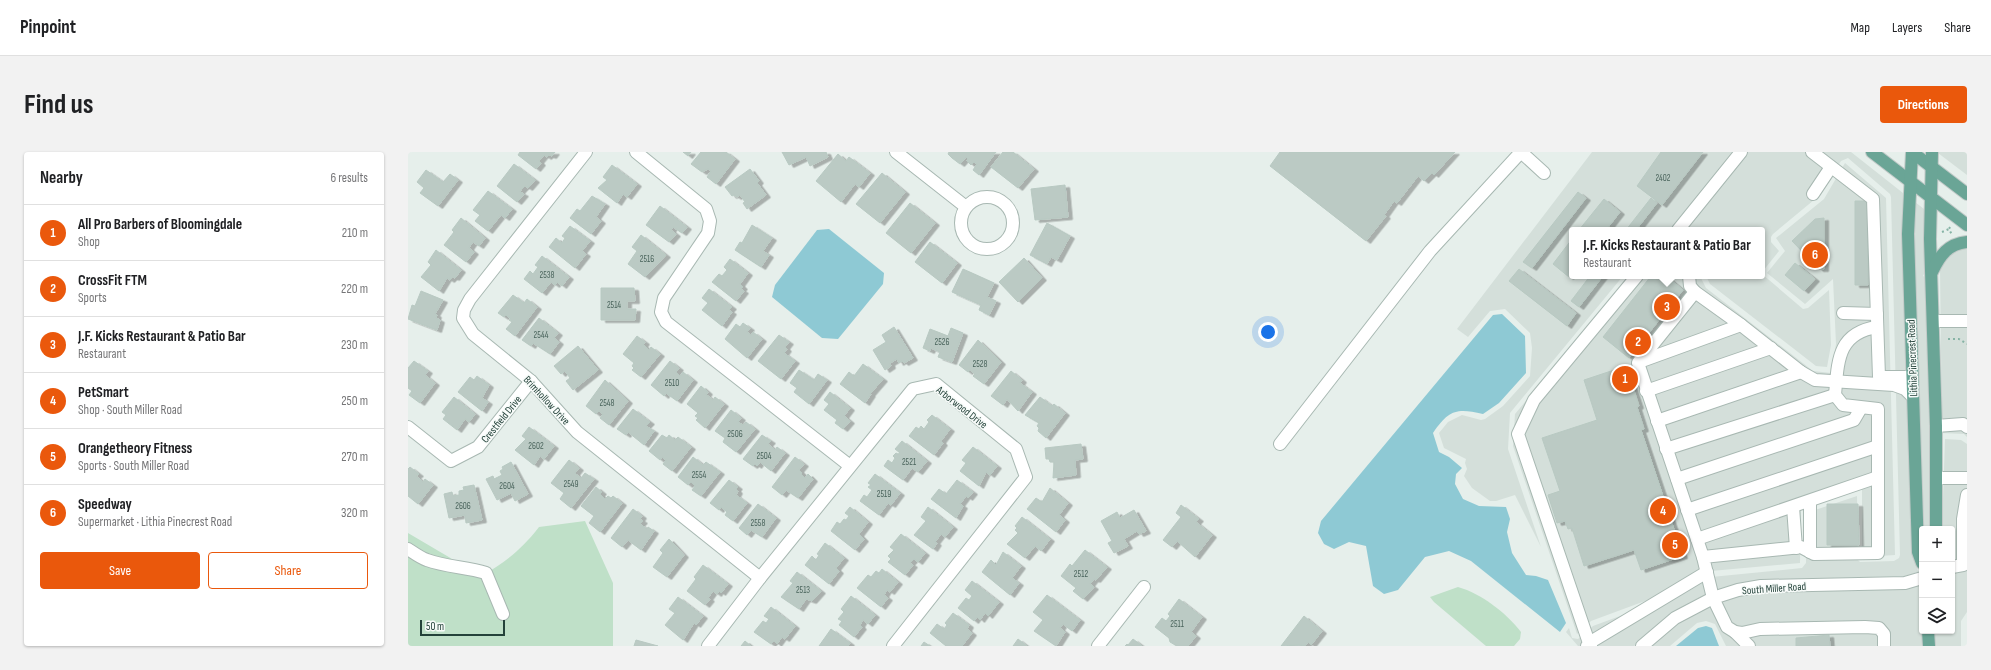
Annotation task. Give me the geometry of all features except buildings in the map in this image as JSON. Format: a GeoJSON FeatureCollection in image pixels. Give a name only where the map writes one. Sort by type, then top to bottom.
{"type":"FeatureCollection","features":[{"type":"Feature","properties":{"kind":"main road"},"geometry":{"type":"LineString","coordinates":[[1872,152],[1967,225]]}},
{"type":"Feature","properties":{"kind":"main road"},"geometry":{"type":"LineString","coordinates":[[1912,152],[1967,194]]}},
{"type":"Feature","properties":{"kind":"main road","name":"Lithia Pinecrest Road"},"geometry":{"type":"LineString","coordinates":[[1912,152],[1908,234],[1918,552],[1922,562]]}},
{"type":"Feature","properties":{"kind":"main road","name":"Lithia Pinecrest Road"},"geometry":{"type":"LineString","coordinates":[[1932,152],[1931,273],[1936,426],[1936,526]]}},
{"type":"Feature","properties":{"kind":"main road"},"geometry":{"type":"LineString","coordinates":[[1931,273],[1941,255],[1948,248],[1958,243],[1967,242]]}},
{"type":"Feature","properties":{"kind":"main road"},"geometry":{"type":"LineString","coordinates":[[1928,634],[1929,646]]}},
{"type":"Feature","properties":{"kind":"street","name":"Brimhollow Drive"},"geometry":{"type":"LineString","coordinates":[[586,152],[470,299],[464,310],[464,318],[473,334],[531,381],[577,432],[760,578]]}},
{"type":"Feature","properties":{"kind":"street"},"geometry":{"type":"LineString","coordinates":[[636,152],[706,209],[710,221],[708,233],[664,298],[662,312],[666,322],[850,466]]}},
{"type":"Feature","properties":{"kind":"street"},"geometry":{"type":"LineString","coordinates":[[896,152],[966,208]]}},
{"type":"Feature","properties":{"kind":"street"},"geometry":{"type":"LineString","coordinates":[[1280,444],[1430,251],[1521,152],[1544,173]]}},
{"type":"Feature","properties":{"kind":"street"},"geometry":{"type":"LineString","coordinates":[[1683,227],[1741,152]]}},
{"type":"Feature","properties":{"kind":"street"},"geometry":{"type":"LineString","coordinates":[[1812,152],[1873,199],[1879,377]]}},
{"type":"Feature","properties":{"kind":"street"},"geometry":{"type":"LineString","coordinates":[[1813,194],[1832,167]]}},
{"type":"Feature","properties":{"kind":"street"},"geometry":{"type":"LineString","coordinates":[[983,197],[989,197],[1002,202],[1007,206],[1013,218],[1012,231],[1009,237],[1005,242],[994,248],[981,248],[970,242],[961,226],[961,219],[966,208],[971,203],[983,197]]}},
{"type":"Feature","properties":{"kind":"street"},"geometry":{"type":"LineString","coordinates":[[1635,279],[1534,400],[1518,434],[1589,645],[1707,572]]}},
{"type":"Feature","properties":{"kind":"street"},"geometry":{"type":"LineString","coordinates":[[1689,279],[1690,286],[1695,292],[1741,325],[1801,372],[1815,380],[1912,376]]}},
{"type":"Feature","properties":{"kind":"street"},"geometry":{"type":"LineString","coordinates":[[1638,363],[1695,292]]}},
{"type":"Feature","properties":{"kind":"street"},"geometry":{"type":"LineString","coordinates":[[1843,313],[1877,314]]}},
{"type":"Feature","properties":{"kind":"street"},"geometry":{"type":"LineString","coordinates":[[1932,321],[1964,323]]}},
{"type":"Feature","properties":{"kind":"street"},"geometry":{"type":"LineString","coordinates":[[1638,363],[1741,325]]}},
{"type":"Feature","properties":{"kind":"street"},"geometry":{"type":"LineString","coordinates":[[1703,557],[1801,547],[1814,554],[1878,553],[1878,409],[1843,405],[1836,395],[1836,380],[1841,351],[1849,340],[1860,331],[1877,328]]}},
{"type":"Feature","properties":{"kind":"street"},"geometry":{"type":"LineString","coordinates":[[1646,391],[1771,348]]}},
{"type":"Feature","properties":{"kind":"street"},"geometry":{"type":"LineString","coordinates":[[1638,363],[1646,391],[1703,557],[1713,598],[1727,627],[1749,646]]}},
{"type":"Feature","properties":{"kind":"street"},"geometry":{"type":"LineString","coordinates":[[1657,421],[1801,372]]}},
{"type":"Feature","properties":{"kind":"street"},"geometry":{"type":"LineString","coordinates":[[1836,380],[1899,386],[1913,397]]}},
{"type":"Feature","properties":{"kind":"street","name":"Crestfield Drive"},"geometry":{"type":"LineString","coordinates":[[408,427],[451,460],[478,447],[531,381]]}},
{"type":"Feature","properties":{"kind":"street","name":"Arborwood Drive"},"geometry":{"type":"LineString","coordinates":[[708,646],[760,578],[913,389],[936,384],[1016,449],[1026,476],[893,646]]}},
{"type":"Feature","properties":{"kind":"street"},"geometry":{"type":"LineString","coordinates":[[1666,449],[1836,395]]}},
{"type":"Feature","properties":{"kind":"street"},"geometry":{"type":"LineString","coordinates":[[1676,479],[1854,420],[1861,408]]}},
{"type":"Feature","properties":{"kind":"street"},"geometry":{"type":"LineString","coordinates":[[1936,426],[1963,424],[1967,427]]}},
{"type":"Feature","properties":{"kind":"street"},"geometry":{"type":"LineString","coordinates":[[1687,510],[1878,446]]}},
{"type":"Feature","properties":{"kind":"street"},"geometry":{"type":"LineString","coordinates":[[1697,539],[1810,502],[1878,477]]}},
{"type":"Feature","properties":{"kind":"street"},"geometry":{"type":"LineString","coordinates":[[1936,478],[1967,478]]}},
{"type":"Feature","properties":{"kind":"street"},"geometry":{"type":"LineString","coordinates":[[1955,566],[1963,565],[1963,519],[1967,495]]}},
{"type":"Feature","properties":{"kind":"street"},"geometry":{"type":"LineString","coordinates":[[1810,502],[1810,552]]}},
{"type":"Feature","properties":{"kind":"street"},"geometry":{"type":"LineString","coordinates":[[1793,507],[1796,548]]}},
{"type":"Feature","properties":{"kind":"street"},"geometry":{"type":"LineString","coordinates":[[408,549],[427,560],[448,565],[469,567],[486,573],[504,614]]}},
{"type":"Feature","properties":{"kind":"street","name":"South Miller Road"},"geometry":{"type":"LineString","coordinates":[[1642,646],[1675,618],[1713,598],[1738,590],[1761,586],[1905,583],[1919,579]]}},
{"type":"Feature","properties":{"kind":"street"},"geometry":{"type":"LineString","coordinates":[[1098,646],[1144,587]]}},
{"type":"Feature","properties":{"kind":"street"},"geometry":{"type":"LineString","coordinates":[[1734,632],[1742,633],[1760,629],[1865,626],[1879,628],[1884,634],[1884,646]]}},
{"type":"Feature","properties":{"kind":"path"},"geometry":{"type":"LineString","coordinates":[[1942,232],[1949,229],[1951,225]]}},
{"type":"Feature","properties":{"kind":"path"},"geometry":{"type":"LineString","coordinates":[[1949,229],[1952,234]]}},
{"type":"Feature","properties":{"kind":"path"},"geometry":{"type":"LineString","coordinates":[[1948,338],[1960,339],[1967,344]]}},
{"type":"Feature","properties":{"kind":"shaded area"},"geometry":{"type":"Polygon","coordinates":[[[1592,152],[1851,152],[1903,193],[1902,235],[1912,553],[1918,572],[1905,576],[1762,580],[1736,584],[1711,592],[1671,613],[1634,646],[1578,646],[1566,632],[1569,628],[1572,638],[1578,639],[1593,626],[1666,599],[1701,578],[1802,568],[1806,563],[1806,513],[1857,496],[1858,560],[1860,562],[1894,561],[1899,558],[1891,197],[1890,194],[1848,158],[1841,161],[1820,195],[1773,234],[1771,237],[1771,242],[1779,251],[1765,268],[1765,227],[1569,227],[1569,279],[1621,279],[1510,413],[1508,449],[1541,547],[1515,495],[1496,501],[1490,501],[1472,488],[1464,476],[1467,469],[1465,463],[1466,459],[1444,448],[1439,433],[1448,422],[1462,415],[1481,420],[1485,419],[1503,406],[1530,376],[1532,348],[1530,333],[1505,309],[1490,311],[1468,337],[1457,329],[1592,152]]]}},
{"type":"Feature","properties":{"kind":"shaded area"},"geometry":{"type":"Polygon","coordinates":[[[1938,152],[1967,152],[1967,175],[1938,153],[1938,152]]]}},
{"type":"Feature","properties":{"kind":"shaded area"},"geometry":{"type":"Polygon","coordinates":[[[1845,163],[1886,198],[1895,555],[1862,557],[1862,488],[1801,509],[1800,563],[1700,572],[1664,594],[1591,621],[1577,634],[1513,446],[1515,414],[1628,279],[1702,279],[1706,288],[1813,371],[1831,373],[1836,344],[1833,279],[1805,304],[1767,273],[1785,251],[1776,238],[1824,199],[1845,163]]]}},
{"type":"Feature","properties":{"kind":"shaded area"},"geometry":{"type":"Polygon","coordinates":[[[1915,202],[1924,209],[1925,272],[1923,276],[1925,277],[1929,426],[1929,526],[1924,526],[1914,233],[1915,202]]]}},
{"type":"Feature","properties":{"kind":"shaded area"},"geometry":{"type":"Polygon","coordinates":[[[1967,243],[1967,437],[1964,434],[1942,433],[1940,268],[1948,252],[1967,243]]]}},
{"type":"Feature","properties":{"kind":"shaded area"},"geometry":{"type":"Polygon","coordinates":[[[1765,277],[1803,309],[1808,308],[1829,290],[1831,345],[1827,367],[1816,366],[1710,284],[1708,279],[1765,279],[1765,277]]]}},
{"type":"Feature","properties":{"kind":"shaded area"},"geometry":{"type":"Polygon","coordinates":[[[1945,439],[1961,440],[1967,444],[1967,612],[1961,621],[1961,646],[1935,646],[1935,634],[1955,634],[1955,526],[1942,526],[1945,439]]]}},
{"type":"Feature","properties":{"kind":"shaded area"},"geometry":{"type":"Polygon","coordinates":[[[1919,586],[1919,634],[1923,634],[1923,646],[1726,646],[1715,624],[1706,621],[1697,623],[1670,646],[1651,646],[1678,623],[1715,604],[1738,596],[1761,593],[1905,589],[1919,586]]]}},
{"type":"Feature","properties":{"kind":"green space"},"geometry":{"type":"Polygon","coordinates":[[[585,521],[613,583],[613,646],[408,646],[408,533],[481,576],[498,566],[513,554],[539,527],[585,521]]]}},
{"type":"Feature","properties":{"kind":"green space"},"geometry":{"type":"Polygon","coordinates":[[[1458,587],[1484,599],[1515,625],[1521,632],[1520,639],[1514,646],[1486,646],[1430,597],[1458,587]]]}},
{"type":"Feature","properties":{"kind":"water"},"geometry":{"type":"Polygon","coordinates":[[[829,229],[884,273],[883,284],[838,339],[822,338],[772,297],[775,285],[817,230],[829,229]]]}},
{"type":"Feature","properties":{"kind":"water"},"geometry":{"type":"Polygon","coordinates":[[[1502,314],[1525,336],[1526,373],[1499,403],[1483,414],[1466,411],[1454,413],[1444,419],[1433,433],[1439,452],[1449,457],[1462,468],[1456,474],[1455,484],[1463,499],[1479,506],[1506,507],[1510,519],[1507,532],[1512,553],[1526,575],[1536,576],[1548,580],[1566,623],[1560,632],[1471,561],[1449,551],[1425,557],[1398,590],[1384,594],[1373,586],[1366,546],[1349,542],[1334,549],[1324,544],[1318,533],[1321,521],[1493,315],[1502,314]]]}},
{"type":"Feature","properties":{"kind":"water"},"geometry":{"type":"Polygon","coordinates":[[[1706,626],[1712,628],[1719,646],[1676,646],[1698,628],[1706,626]]]}},
{"type":"Feature","properties":{"kind":"place","name":"Speedway"},"geometry":{"type":"Point","coordinates":[1815,255]}},
{"type":"Feature","properties":{"kind":"place","name":"J.F. Kicks Restaurant & Patio Bar"},"geometry":{"type":"Point","coordinates":[1667,307]}},
{"type":"Feature","properties":{"kind":"place","name":"CrossFit FTM"},"geometry":{"type":"Point","coordinates":[1638,342]}},
{"type":"Feature","properties":{"kind":"place","name":"All Pro Barbers of Bloomingdale"},"geometry":{"type":"Point","coordinates":[1625,379]}},
{"type":"Feature","properties":{"kind":"place","name":"PetSmart"},"geometry":{"type":"Point","coordinates":[1663,511]}},
{"type":"Feature","properties":{"kind":"place","name":"Orangetheory Fitness"},"geometry":{"type":"Point","coordinates":[1675,545]}}]}
